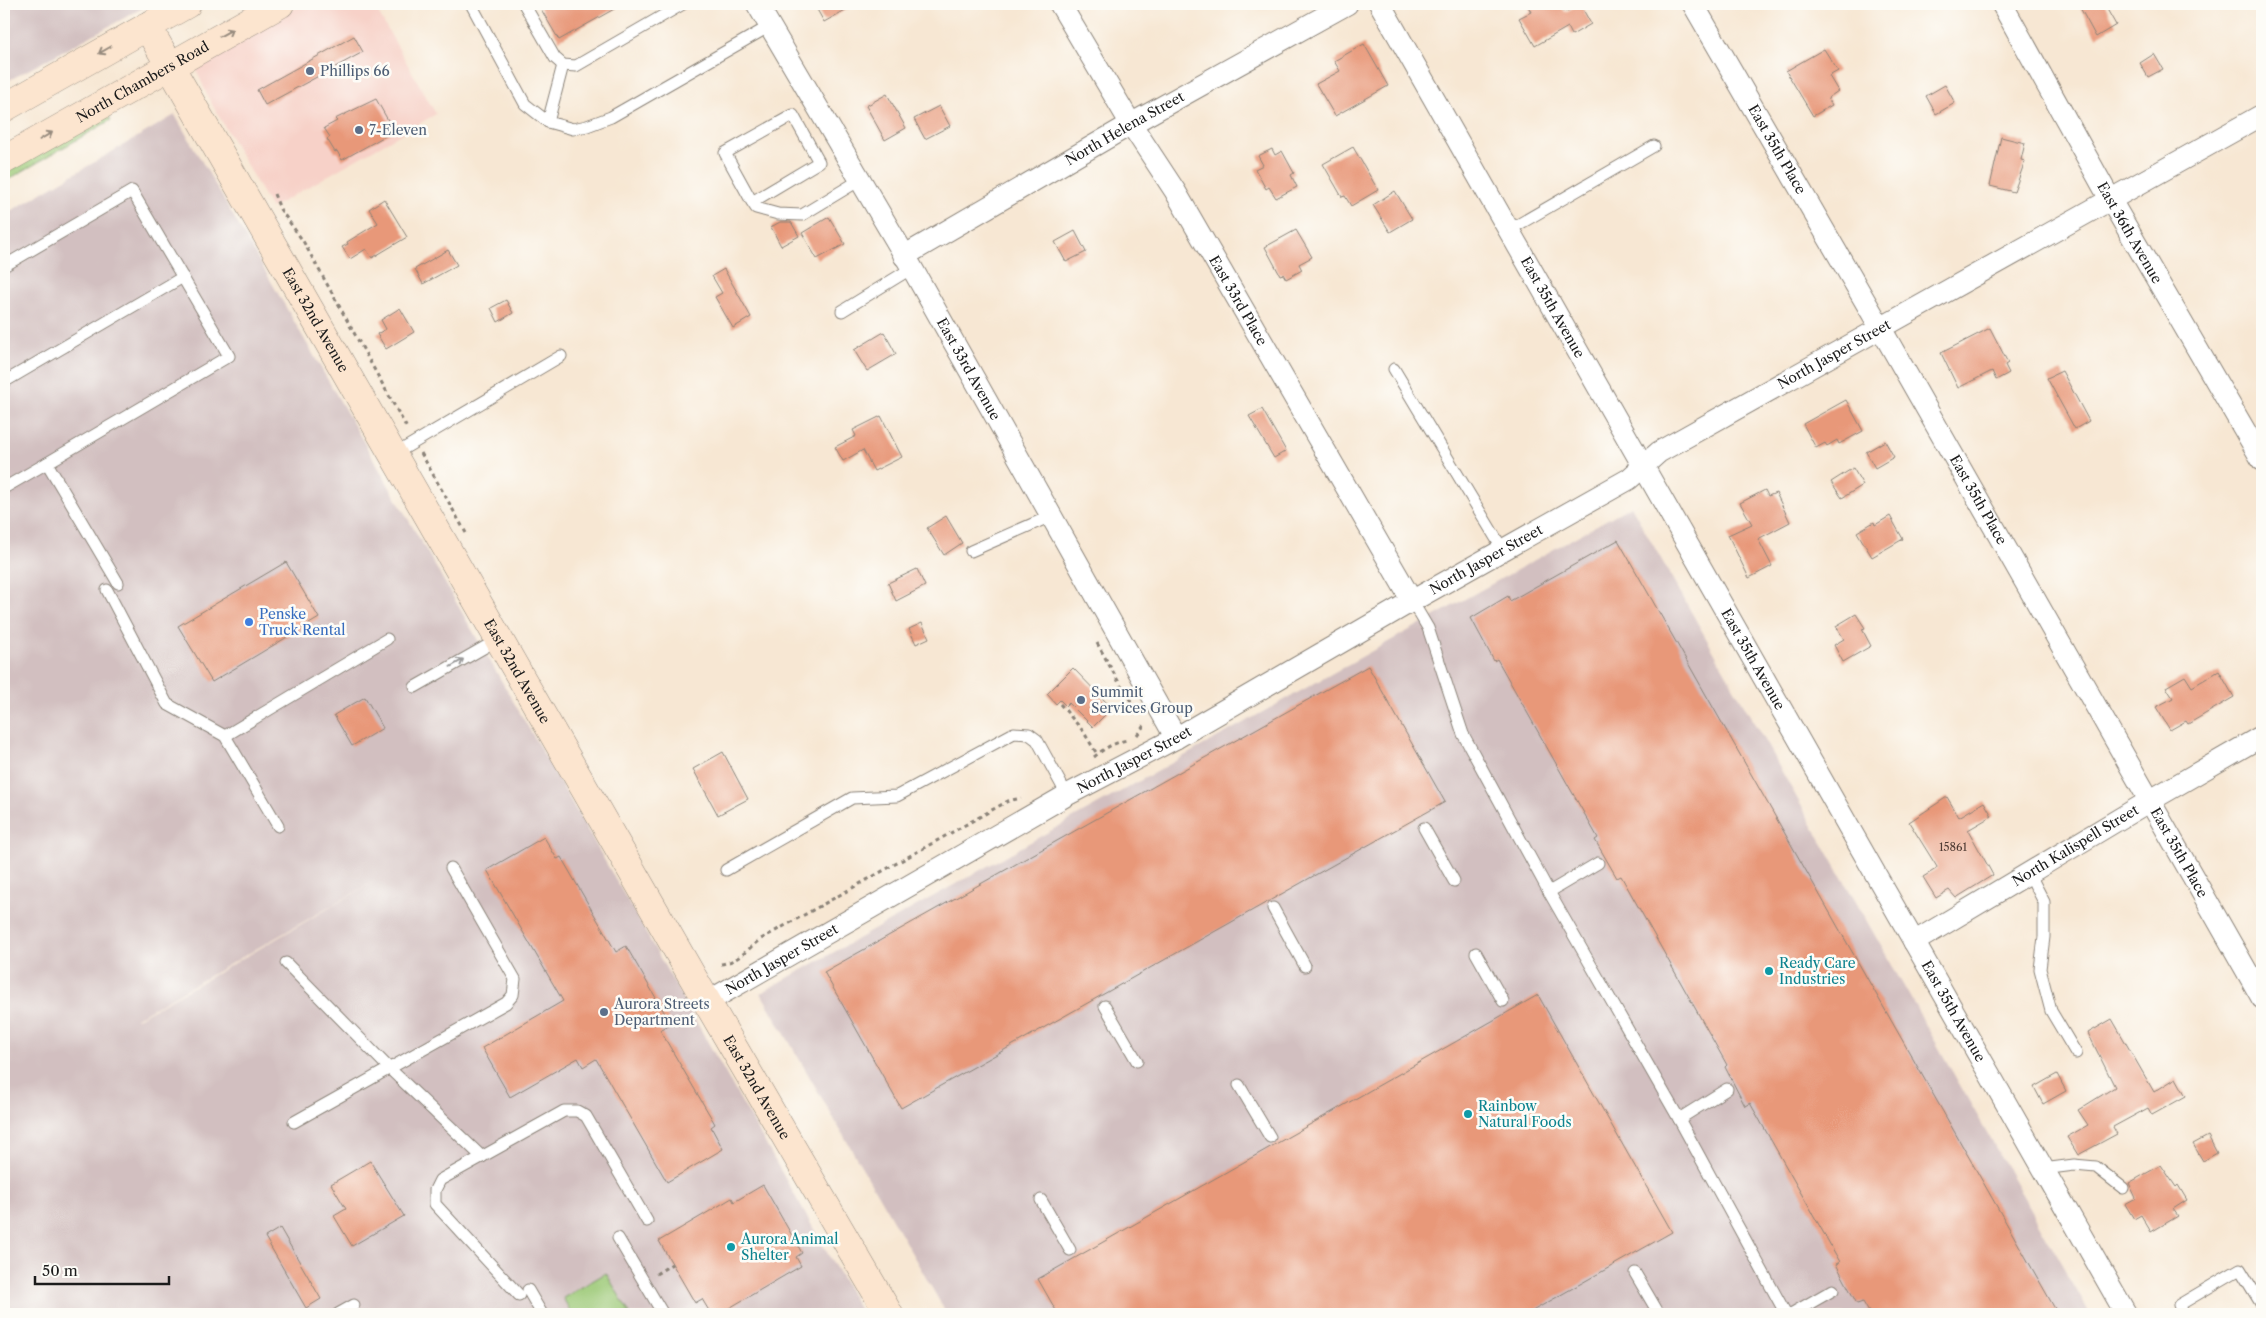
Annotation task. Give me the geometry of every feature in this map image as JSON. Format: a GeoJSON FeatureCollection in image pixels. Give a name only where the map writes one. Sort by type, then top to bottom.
{"type":"FeatureCollection","features":[{"type":"Feature","properties":{"kind":"street"},"geometry":{"type":"LineString","coordinates":[[4,108],[187,4]]}},
{"type":"Feature","properties":{"kind":"street","name":"North Chambers Road"},"geometry":{"type":"LineString","coordinates":[[4,160],[168,65],[280,4]]}},
{"type":"Feature","properties":{"kind":"street","name":"East 33rd Avenue"},"geometry":{"type":"LineString","coordinates":[[757,4],[908,262],[1176,738]]}},
{"type":"Feature","properties":{"kind":"street","name":"East 33rd Place"},"geometry":{"type":"LineString","coordinates":[[1060,4],[1131,124],[1175,191],[1412,601]]}},
{"type":"Feature","properties":{"kind":"street","name":"North Helena Street"},"geometry":{"type":"LineString","coordinates":[[908,262],[1131,124],[1347,4]]}},
{"type":"Feature","properties":{"kind":"street","name":"East 35th Avenue"},"geometry":{"type":"LineString","coordinates":[[1380,4],[2126,1314]]}},
{"type":"Feature","properties":{"kind":"street","name":"East 35th Place"},"geometry":{"type":"LineString","coordinates":[[1693,4],[2151,800],[2262,998]]}},
{"type":"Feature","properties":{"kind":"street","name":"East 36th Avenue"},"geometry":{"type":"LineString","coordinates":[[2002,4],[2110,199],[2262,460]]}},
{"type":"Feature","properties":{"kind":"street","name":"East 32nd Avenue"},"geometry":{"type":"LineString","coordinates":[[147,26],[168,65],[404,449],[499,639],[707,1002],[889,1314]]}},
{"type":"Feature","properties":{"kind":"street","name":"North Jasper Street"},"geometry":{"type":"LineString","coordinates":[[707,1002],[1067,795],[1176,738],[1412,601],[1629,479],[1659,452],[2262,115]]}},
{"type":"Feature","properties":{"kind":"street","name":"North Kalispell Street"},"geometry":{"type":"LineString","coordinates":[[1914,942],[2262,736]]}},
{"type":"Feature","properties":{"kind":"lane"},"geometry":{"type":"LineString","coordinates":[[470,4],[525,104],[548,122],[573,129],[611,117],[770,26]]}},
{"type":"Feature","properties":{"kind":"lane"},"geometry":{"type":"LineString","coordinates":[[524,4],[555,58],[563,64],[576,66],[683,4]]}},
{"type":"Feature","properties":{"kind":"lane"},"geometry":{"type":"LineString","coordinates":[[548,122],[563,64]]}},
{"type":"Feature","properties":{"kind":"lane"},"geometry":{"type":"LineString","coordinates":[[752,202],[819,162],[793,115],[725,153],[752,202],[756,208],[778,214],[802,215],[860,180]]}},
{"type":"Feature","properties":{"kind":"lane"},"geometry":{"type":"LineString","coordinates":[[1509,230],[1654,146]]}},
{"type":"Feature","properties":{"kind":"lane"},"geometry":{"type":"LineString","coordinates":[[4,266],[132,191],[229,356],[4,488]]}},
{"type":"Feature","properties":{"kind":"lane"},"geometry":{"type":"LineString","coordinates":[[842,311],[908,262]]}},
{"type":"Feature","properties":{"kind":"lane"},"geometry":{"type":"LineString","coordinates":[[4,382],[183,277]]}},
{"type":"Feature","properties":{"kind":"lane"},"geometry":{"type":"LineString","coordinates":[[404,449],[561,356]]}},
{"type":"Feature","properties":{"kind":"lane"},"geometry":{"type":"LineString","coordinates":[[1394,369],[1503,550]]}},
{"type":"Feature","properties":{"kind":"lane"},"geometry":{"type":"LineString","coordinates":[[47,463],[118,583]]}},
{"type":"Feature","properties":{"kind":"lane"},"geometry":{"type":"LineString","coordinates":[[971,551],[1051,516]]}},
{"type":"Feature","properties":{"kind":"lane"},"geometry":{"type":"LineString","coordinates":[[107,590],[167,704],[224,736],[278,826]]}},
{"type":"Feature","properties":{"kind":"lane"},"geometry":{"type":"LineString","coordinates":[[1412,601],[1428,628],[1463,734],[1549,892],[1679,1119],[1786,1314]]}},
{"type":"Feature","properties":{"kind":"lane"},"geometry":{"type":"LineString","coordinates":[[224,736],[387,639]]}},
{"type":"Feature","properties":{"kind":"lane"},"geometry":{"type":"LineString","coordinates":[[415,687],[499,639]]}},
{"type":"Feature","properties":{"kind":"lane"},"geometry":{"type":"LineString","coordinates":[[726,870],[852,798],[897,796],[1014,733],[1029,734],[1037,740],[1067,795]]}},
{"type":"Feature","properties":{"kind":"lane"},"geometry":{"type":"LineString","coordinates":[[1424,828],[1454,881]]}},
{"type":"Feature","properties":{"kind":"lane"},"geometry":{"type":"LineString","coordinates":[[1549,892],[1598,863]]}},
{"type":"Feature","properties":{"kind":"lane"},"geometry":{"type":"LineString","coordinates":[[294,1122],[506,1003],[513,996],[515,979],[451,868]]}},
{"type":"Feature","properties":{"kind":"lane"},"geometry":{"type":"LineString","coordinates":[[2029,873],[2044,902],[2044,937],[2040,969],[2051,1011],[2076,1053]]}},
{"type":"Feature","properties":{"kind":"lane"},"geometry":{"type":"LineString","coordinates":[[1273,908],[1305,966]]}},
{"type":"Feature","properties":{"kind":"lane"},"geometry":{"type":"LineString","coordinates":[[1476,952],[1503,1001]]}},
{"type":"Feature","properties":{"kind":"lane"},"geometry":{"type":"LineString","coordinates":[[286,963],[389,1068],[482,1156]]}},
{"type":"Feature","properties":{"kind":"lane"},"geometry":{"type":"LineString","coordinates":[[1105,1006],[1137,1060]]}},
{"type":"Feature","properties":{"kind":"lane"},"geometry":{"type":"LineString","coordinates":[[1239,1085],[1270,1137]]}},
{"type":"Feature","properties":{"kind":"lane"},"geometry":{"type":"LineString","coordinates":[[1679,1119],[1727,1089]]}},
{"type":"Feature","properties":{"kind":"lane"},"geometry":{"type":"LineString","coordinates":[[542,1314],[524,1293],[435,1204],[435,1190],[440,1180],[564,1111],[577,1111],[586,1116],[646,1221]]}},
{"type":"Feature","properties":{"kind":"lane"},"geometry":{"type":"LineString","coordinates":[[2043,1169],[2074,1165],[2096,1167],[2123,1188]]}},
{"type":"Feature","properties":{"kind":"lane"},"geometry":{"type":"LineString","coordinates":[[1041,1200],[1070,1250]]}},
{"type":"Feature","properties":{"kind":"lane"},"geometry":{"type":"LineString","coordinates":[[618,1238],[663,1314]]}},
{"type":"Feature","properties":{"kind":"lane"},"geometry":{"type":"LineString","coordinates":[[2184,1314],[2179,1305],[2240,1269],[2262,1305]]}},
{"type":"Feature","properties":{"kind":"lane"},"geometry":{"type":"LineString","coordinates":[[1635,1273],[1659,1314]]}},
{"type":"Feature","properties":{"kind":"lane"},"geometry":{"type":"LineString","coordinates":[[1791,1314],[1833,1290]]}},
{"type":"Feature","properties":{"kind":"lane"},"geometry":{"type":"LineString","coordinates":[[338,1314],[354,1305]]}},
{"type":"Feature","properties":{"kind":"path"},"geometry":{"type":"LineString","coordinates":[[274,194],[280,209],[303,241],[404,449],[466,533]]}},
{"type":"Feature","properties":{"kind":"path"},"geometry":{"type":"LineString","coordinates":[[1097,644],[1126,695],[1137,708]]}},
{"type":"Feature","properties":{"kind":"path"},"geometry":{"type":"LineString","coordinates":[[1060,704],[1083,732],[1097,754]]}},
{"type":"Feature","properties":{"kind":"path"},"geometry":{"type":"LineString","coordinates":[[1091,760],[1115,742],[1128,740],[1138,734],[1146,725],[1143,716]]}},
{"type":"Feature","properties":{"kind":"path"},"geometry":{"type":"LineString","coordinates":[[722,964],[732,962],[744,956],[762,939],[1008,801],[1028,797]]}},
{"type":"Feature","properties":{"kind":"path"},"geometry":{"type":"LineString","coordinates":[[644,1282],[672,1264]]}},
{"type":"Feature","properties":{"kind":"shaded area"},"geometry":{"type":"Polygon","coordinates":[[[4,4],[150,4],[4,83],[4,4]]]}},
{"type":"Feature","properties":{"kind":"shaded area"},"geometry":{"type":"Polygon","coordinates":[[[303,4],[373,4],[436,114],[271,208],[208,97],[197,71],[198,64],[226,46],[303,4]]]}},
{"type":"Feature","properties":{"kind":"shaded area"},"geometry":{"type":"Polygon","coordinates":[[[175,115],[584,824],[862,1314],[4,1314],[4,215],[175,115]],[[401,866],[136,1019],[221,971],[401,866]]]}},
{"type":"Feature","properties":{"kind":"shaded area"},"geometry":{"type":"Polygon","coordinates":[[[1631,506],[2090,1314],[947,1314],[761,993],[1631,506]]]}},
{"type":"Feature","properties":{"kind":"green space"},"geometry":{"type":"Polygon","coordinates":[[[107,113],[111,120],[4,182],[4,173],[107,113]]]}},
{"type":"Feature","properties":{"kind":"green space"},"geometry":{"type":"Polygon","coordinates":[[[606,1273],[630,1314],[572,1314],[563,1298],[606,1273]]]}},
{"type":"Feature","properties":{"kind":"building"},"geometry":{"type":"Polygon","coordinates":[[[538,4],[623,4],[559,40],[538,4]]]}},
{"type":"Feature","properties":{"kind":"building"},"geometry":{"type":"Polygon","coordinates":[[[814,4],[856,4],[824,22],[814,4]]]}},
{"type":"Feature","properties":{"kind":"building"},"geometry":{"type":"Polygon","coordinates":[[[1527,4],[1560,4],[1565,12],[1580,4],[1591,24],[1572,35],[1568,27],[1535,46],[1519,18],[1531,12],[1527,4]]]}},
{"type":"Feature","properties":{"kind":"building"},"geometry":{"type":"Polygon","coordinates":[[[2078,4],[2104,4],[2116,25],[2096,37],[2078,4]]]}},
{"type":"Feature","properties":{"kind":"building","name":"Phillips 66"},"geometry":{"type":"Polygon","coordinates":[[[354,36],[363,52],[265,105],[257,90],[354,36]]]}},
{"type":"Feature","properties":{"kind":"building"},"geometry":{"type":"Polygon","coordinates":[[[1364,44],[1388,86],[1335,116],[1316,84],[1340,71],[1334,61],[1364,44]]]}},
{"type":"Feature","properties":{"kind":"building"},"geometry":{"type":"Polygon","coordinates":[[[1824,49],[1838,71],[1829,76],[1838,91],[1828,98],[1832,105],[1813,116],[1786,71],[1824,49]]]}},
{"type":"Feature","properties":{"kind":"building"},"geometry":{"type":"Polygon","coordinates":[[[2154,54],[2163,69],[2148,77],[2140,63],[2154,54]]]}},
{"type":"Feature","properties":{"kind":"building"},"geometry":{"type":"Polygon","coordinates":[[[1945,85],[1955,103],[1936,114],[1926,96],[1945,85]]]}},
{"type":"Feature","properties":{"kind":"building"},"geometry":{"type":"Polygon","coordinates":[[[887,94],[906,128],[885,140],[866,106],[887,94]]]}},
{"type":"Feature","properties":{"kind":"building","name":"7-Eleven"},"geometry":{"type":"Polygon","coordinates":[[[376,99],[394,131],[342,160],[327,139],[330,137],[324,128],[337,121],[335,119],[376,99]]]}},
{"type":"Feature","properties":{"kind":"building"},"geometry":{"type":"Polygon","coordinates":[[[939,106],[950,126],[925,139],[914,119],[939,106]]]}},
{"type":"Feature","properties":{"kind":"building"},"geometry":{"type":"Polygon","coordinates":[[[2001,137],[2025,143],[2021,160],[2025,161],[2014,192],[1990,186],[2001,137]]]}},
{"type":"Feature","properties":{"kind":"building"},"geometry":{"type":"Polygon","coordinates":[[[1353,147],[1378,190],[1351,206],[1345,196],[1342,197],[1323,164],[1353,147]]]}},
{"type":"Feature","properties":{"kind":"building"},"geometry":{"type":"Polygon","coordinates":[[[1272,149],[1275,155],[1282,151],[1294,173],[1291,175],[1297,187],[1276,198],[1269,187],[1266,189],[1255,169],[1263,165],[1258,156],[1272,149]]]}},
{"type":"Feature","properties":{"kind":"building"},"geometry":{"type":"Polygon","coordinates":[[[1395,191],[1412,219],[1390,232],[1373,205],[1395,191]]]}},
{"type":"Feature","properties":{"kind":"building"},"geometry":{"type":"Polygon","coordinates":[[[384,199],[407,237],[372,258],[366,249],[350,259],[342,247],[378,223],[369,209],[384,199]]]}},
{"type":"Feature","properties":{"kind":"building"},"geometry":{"type":"Polygon","coordinates":[[[829,217],[845,244],[817,259],[802,233],[829,217]]]}},
{"type":"Feature","properties":{"kind":"building"},"geometry":{"type":"Polygon","coordinates":[[[780,222],[791,222],[799,236],[781,246],[771,227],[780,222]]]}},
{"type":"Feature","properties":{"kind":"building"},"geometry":{"type":"Polygon","coordinates":[[[1296,230],[1312,257],[1299,264],[1302,270],[1286,279],[1283,274],[1280,275],[1265,247],[1296,230]]]}},
{"type":"Feature","properties":{"kind":"building"},"geometry":{"type":"Polygon","coordinates":[[[1075,231],[1086,252],[1066,262],[1055,242],[1075,231]]]}},
{"type":"Feature","properties":{"kind":"building"},"geometry":{"type":"Polygon","coordinates":[[[448,250],[457,265],[423,284],[415,269],[448,250]]]}},
{"type":"Feature","properties":{"kind":"building"},"geometry":{"type":"Polygon","coordinates":[[[724,269],[751,317],[733,328],[715,297],[722,293],[712,276],[724,269]]]}},
{"type":"Feature","properties":{"kind":"building"},"geometry":{"type":"Polygon","coordinates":[[[506,300],[513,313],[498,322],[491,308],[506,300]]]}},
{"type":"Feature","properties":{"kind":"building"},"geometry":{"type":"Polygon","coordinates":[[[400,308],[414,332],[386,349],[377,334],[386,329],[381,320],[400,308]]]}},
{"type":"Feature","properties":{"kind":"building"},"geometry":{"type":"Polygon","coordinates":[[[1990,328],[2008,363],[2005,365],[2009,373],[1996,380],[1992,371],[1958,388],[1941,353],[1990,328]]]}},
{"type":"Feature","properties":{"kind":"building"},"geometry":{"type":"Polygon","coordinates":[[[884,332],[896,354],[867,371],[854,350],[884,332]]]}},
{"type":"Feature","properties":{"kind":"building"},"geometry":{"type":"Polygon","coordinates":[[[2062,371],[2089,421],[2075,429],[2047,378],[2062,371]]]}},
{"type":"Feature","properties":{"kind":"building"},"geometry":{"type":"Polygon","coordinates":[[[1846,400],[1863,431],[1839,444],[1837,440],[1827,446],[1825,443],[1816,448],[1803,424],[1846,400]]]}},
{"type":"Feature","properties":{"kind":"building"},"geometry":{"type":"Polygon","coordinates":[[[1262,409],[1286,451],[1274,458],[1249,416],[1262,409]]]}},
{"type":"Feature","properties":{"kind":"building"},"geometry":{"type":"Polygon","coordinates":[[[881,416],[902,457],[874,471],[863,450],[843,461],[835,447],[856,436],[853,430],[881,416]]]}},
{"type":"Feature","properties":{"kind":"building"},"geometry":{"type":"Polygon","coordinates":[[[1885,441],[1894,457],[1875,468],[1866,452],[1885,441]]]}},
{"type":"Feature","properties":{"kind":"building"},"geometry":{"type":"Polygon","coordinates":[[[1853,468],[1863,485],[1842,498],[1831,482],[1853,468]]]}},
{"type":"Feature","properties":{"kind":"building"},"geometry":{"type":"Polygon","coordinates":[[[1765,490],[1768,496],[1776,493],[1790,522],[1758,539],[1772,566],[1749,578],[1728,535],[1752,524],[1740,503],[1765,490]]]}},
{"type":"Feature","properties":{"kind":"building"},"geometry":{"type":"Polygon","coordinates":[[[946,516],[962,543],[944,555],[927,528],[946,516]]]}},
{"type":"Feature","properties":{"kind":"building"},"geometry":{"type":"Polygon","coordinates":[[[1890,516],[1903,539],[1872,557],[1857,532],[1874,522],[1875,525],[1890,516]]]}},
{"type":"Feature","properties":{"kind":"building","name":"Ready Care Industries"},"geometry":{"type":"Polygon","coordinates":[[[1618,540],[2058,1314],[1870,1314],[1863,1302],[1857,1304],[1836,1264],[1840,1262],[1750,1103],[1745,1106],[1725,1067],[1727,1065],[1621,876],[1617,878],[1595,840],[1598,838],[1497,659],[1494,661],[1471,618],[1508,596],[1510,601],[1618,540]]]}},
{"type":"Feature","properties":{"kind":"building","name":"Penske Truck Rental"},"geometry":{"type":"Polygon","coordinates":[[[286,562],[319,618],[212,682],[178,626],[286,562]]]}},
{"type":"Feature","properties":{"kind":"building"},"geometry":{"type":"Polygon","coordinates":[[[917,569],[925,586],[896,601],[888,583],[917,569]]]}},
{"type":"Feature","properties":{"kind":"building"},"geometry":{"type":"Polygon","coordinates":[[[1856,614],[1865,628],[1862,629],[1871,646],[1843,662],[1834,645],[1844,639],[1836,626],[1856,614]]]}},
{"type":"Feature","properties":{"kind":"building"},"geometry":{"type":"Polygon","coordinates":[[[922,623],[929,638],[916,644],[909,629],[922,623]]]}},
{"type":"Feature","properties":{"kind":"building"},"geometry":{"type":"Polygon","coordinates":[[[1368,666],[1445,802],[901,1108],[824,972],[1368,666]]]}},
{"type":"Feature","properties":{"kind":"building"},"geometry":{"type":"Polygon","coordinates":[[[1073,668],[1107,703],[1105,705],[1110,710],[1093,727],[1069,703],[1066,706],[1060,700],[1056,704],[1047,694],[1073,668]]]}},
{"type":"Feature","properties":{"kind":"building"},"geometry":{"type":"Polygon","coordinates":[[[2219,671],[2234,697],[2188,724],[2186,721],[2170,730],[2156,707],[2173,698],[2166,687],[2185,676],[2192,687],[2219,671]]]}},
{"type":"Feature","properties":{"kind":"building"},"geometry":{"type":"Polygon","coordinates":[[[365,697],[383,728],[352,746],[334,715],[365,697]]]}},
{"type":"Feature","properties":{"kind":"building"},"geometry":{"type":"Polygon","coordinates":[[[723,752],[748,799],[718,815],[693,769],[723,752]]]}},
{"type":"Feature","properties":{"kind":"building"},"geometry":{"type":"Polygon","coordinates":[[[1947,797],[1959,817],[1984,802],[1992,816],[1968,830],[1993,875],[1956,898],[1949,890],[1936,898],[1923,877],[1937,867],[1909,822],[1947,797]]]}},
{"type":"Feature","properties":{"kind":"building","name":"Aurora Streets Department"},"geometry":{"type":"Polygon","coordinates":[[[544,837],[557,859],[561,857],[616,952],[626,946],[671,1024],[660,1030],[715,1124],[711,1127],[723,1149],[667,1182],[596,1059],[583,1067],[578,1058],[510,1097],[482,1048],[563,1001],[487,870],[544,837]]]}},
{"type":"Feature","properties":{"kind":"building","name":"Rainbow Natural Foods"},"geometry":{"type":"Polygon","coordinates":[[[1538,995],[1672,1232],[1527,1314],[1058,1314],[1038,1279],[1538,995]]]}},
{"type":"Feature","properties":{"kind":"building"},"geometry":{"type":"Polygon","coordinates":[[[2112,1019],[2154,1092],[2176,1078],[2186,1096],[2152,1115],[2148,1108],[2113,1127],[2117,1134],[2078,1155],[2067,1137],[2088,1125],[2078,1110],[2115,1087],[2088,1033],[2112,1019]]]}},
{"type":"Feature","properties":{"kind":"building"},"geometry":{"type":"Polygon","coordinates":[[[2057,1074],[2066,1091],[2043,1104],[2034,1087],[2057,1074]]]}},
{"type":"Feature","properties":{"kind":"building"},"geometry":{"type":"Polygon","coordinates":[[[2208,1136],[2217,1153],[2203,1161],[2193,1144],[2208,1136]]]}},
{"type":"Feature","properties":{"kind":"building"},"geometry":{"type":"Polygon","coordinates":[[[370,1161],[404,1216],[352,1246],[334,1216],[346,1209],[331,1184],[370,1161]]]}},
{"type":"Feature","properties":{"kind":"building"},"geometry":{"type":"Polygon","coordinates":[[[2161,1165],[2176,1187],[2178,1185],[2187,1200],[2173,1209],[2178,1216],[2151,1232],[2141,1215],[2134,1219],[2125,1204],[2136,1198],[2129,1183],[2161,1165]]]}},
{"type":"Feature","properties":{"kind":"building","name":"Aurora Animal Shelter"},"geometry":{"type":"Polygon","coordinates":[[[763,1185],[802,1253],[796,1257],[801,1266],[719,1314],[711,1314],[702,1299],[695,1303],[659,1241],[732,1198],[734,1202],[763,1185]]]}},
{"type":"Feature","properties":{"kind":"building"},"geometry":{"type":"Polygon","coordinates":[[[280,1228],[321,1299],[306,1308],[265,1237],[280,1228]]]}},
{"type":"Feature","properties":{"kind":"place","name":"Phillips 66"},"geometry":{"type":"Point","coordinates":[310,71]}},
{"type":"Feature","properties":{"kind":"place","name":"7-Eleven"},"geometry":{"type":"Point","coordinates":[359,130]}},
{"type":"Feature","properties":{"kind":"place","name":"Penske Truck Rental"},"geometry":{"type":"Point","coordinates":[249,622]}},
{"type":"Feature","properties":{"kind":"place","name":"Summit Services Group"},"geometry":{"type":"Point","coordinates":[1081,700]}},
{"type":"Feature","properties":{"kind":"place","name":"Ready Care Industries"},"geometry":{"type":"Point","coordinates":[1769,971]}},
{"type":"Feature","properties":{"kind":"place","name":"Aurora Streets Department"},"geometry":{"type":"Point","coordinates":[604,1012]}},
{"type":"Feature","properties":{"kind":"place","name":"Rainbow Natural Foods"},"geometry":{"type":"Point","coordinates":[1468,1114]}},
{"type":"Feature","properties":{"kind":"place","name":"Aurora Animal Shelter"},"geometry":{"type":"Point","coordinates":[731,1247]}}]}
